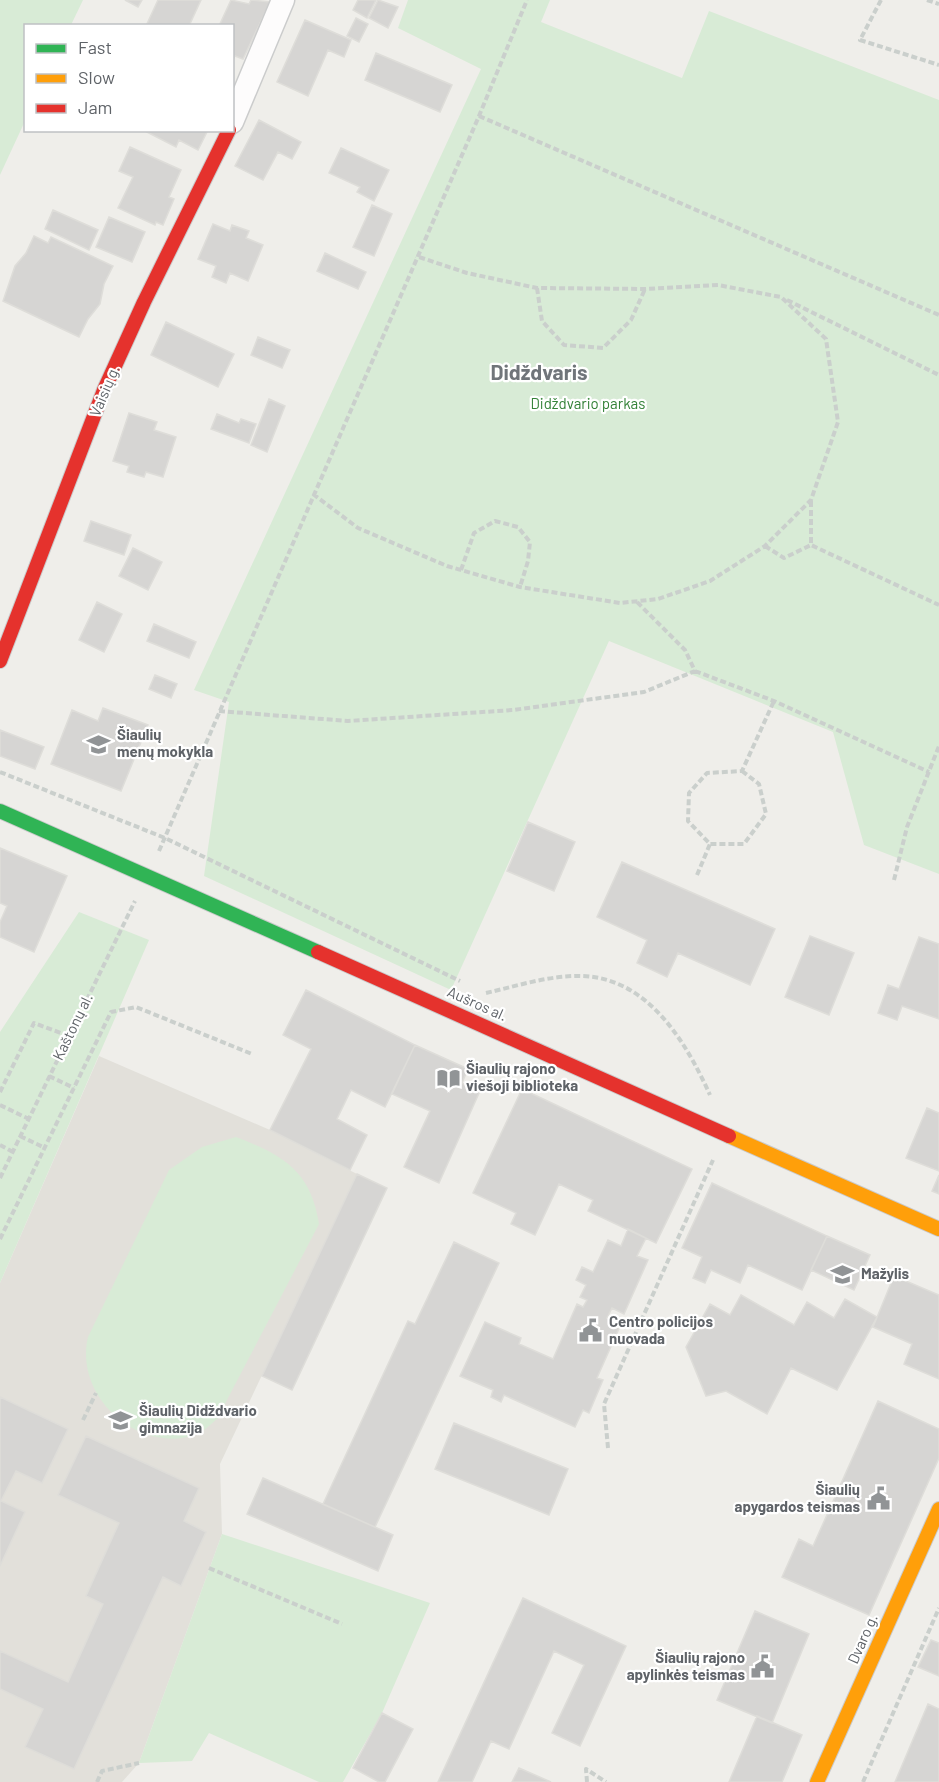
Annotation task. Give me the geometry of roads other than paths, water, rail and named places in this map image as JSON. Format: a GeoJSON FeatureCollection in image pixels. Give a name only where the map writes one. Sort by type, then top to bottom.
{"type":"FeatureCollection","features":[{"type":"Feature","properties":{"kind":"main road","name":"Vaisių g."},"geometry":{"type":"LineString","coordinates":[[0,660],[96,412],[143,302],[217,159],[228,132]]}},
{"type":"Feature","properties":{"kind":"main road","name":"Aušros al."},"geometry":{"type":"LineString","coordinates":[[0,812],[939,1228]]}},
{"type":"Feature","properties":{"kind":"main road","name":"Dvaro g."},"geometry":{"type":"LineString","coordinates":[[817,1782],[939,1509]]}},
{"type":"Feature","properties":{"kind":"street"},"geometry":{"type":"LineString","coordinates":[[234,117],[283,0]]}},
{"type":"Feature","properties":{"kind":"place","name":"Šiaulių menų mokykla"},"geometry":{"type":"Point","coordinates":[99,744]}},
{"type":"Feature","properties":{"kind":"place","name":"Šiaulių rajono viešoji biblioteka"},"geometry":{"type":"Point","coordinates":[448,1078]}},
{"type":"Feature","properties":{"kind":"place","name":"Mažylis"},"geometry":{"type":"Point","coordinates":[843,1274]}},
{"type":"Feature","properties":{"kind":"place","name":"Centro policijos nuovada"},"geometry":{"type":"Point","coordinates":[591,1331]}},
{"type":"Feature","properties":{"kind":"place","name":"Šiaulių Didždvario gimnazija"},"geometry":{"type":"Point","coordinates":[121,1420]}},
{"type":"Feature","properties":{"kind":"place","name":"Šiaulių apygardos teismas"},"geometry":{"type":"Point","coordinates":[878,1499]}},
{"type":"Feature","properties":{"kind":"place","name":"Šiaulių rajono apylinkės teismas"},"geometry":{"type":"Point","coordinates":[763,1667]}},
{"type":"Feature","properties":{"kind":"district","name":"Didždvaris"},"geometry":{"type":"Point","coordinates":[539,373]}},
{"type":"Feature","properties":{"kind":"park label","name":"Didždvario parkas"},"geometry":{"type":"Point","coordinates":[588,404]}}]}
